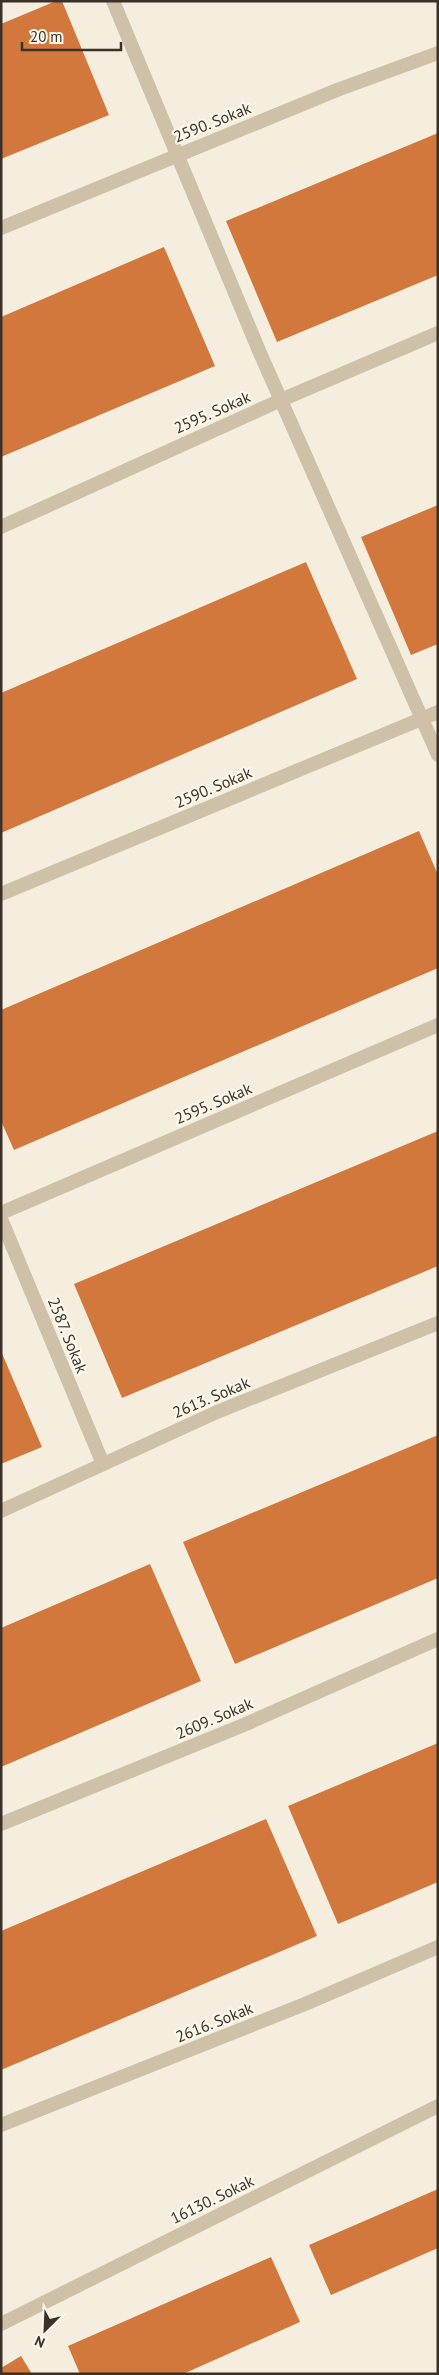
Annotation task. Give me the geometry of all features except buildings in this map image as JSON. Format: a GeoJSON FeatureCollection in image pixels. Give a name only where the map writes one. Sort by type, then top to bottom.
{"type":"FeatureCollection","features":[{"type":"Feature","properties":{"kind":"street"},"geometry":{"type":"LineString","coordinates":[[113,1],[281,400],[438,756]]}},
{"type":"Feature","properties":{"kind":"street","name":"2590. Sokak"},"geometry":{"type":"LineString","coordinates":[[1,228],[337,90],[438,54]]}},
{"type":"Feature","properties":{"kind":"street","name":"2595. Sokak"},"geometry":{"type":"LineString","coordinates":[[1,527],[281,400],[438,333]]}},
{"type":"Feature","properties":{"kind":"street","name":"2590. Sokak"},"geometry":{"type":"LineString","coordinates":[[1,894],[438,712]]}},
{"type":"Feature","properties":{"kind":"street","name":"2595. Sokak"},"geometry":{"type":"LineString","coordinates":[[1,1213],[438,1025]]}},
{"type":"Feature","properties":{"kind":"street","name":"2587. Sokak"},"geometry":{"type":"LineString","coordinates":[[1,1219],[103,1464]]}},
{"type":"Feature","properties":{"kind":"street","name":"2613. Sokak"},"geometry":{"type":"LineString","coordinates":[[1,1511],[217,1412],[438,1323]]}},
{"type":"Feature","properties":{"kind":"street","name":"2609. Sokak"},"geometry":{"type":"LineString","coordinates":[[1,1824],[246,1724],[438,1639]]}},
{"type":"Feature","properties":{"kind":"street","name":"2616. Sokak"},"geometry":{"type":"LineString","coordinates":[[1,2126],[296,2008],[438,1947]]}},
{"type":"Feature","properties":{"kind":"street","name":"16130. Sokak"},"geometry":{"type":"LineString","coordinates":[[1,2324],[438,2106]]}}]}
